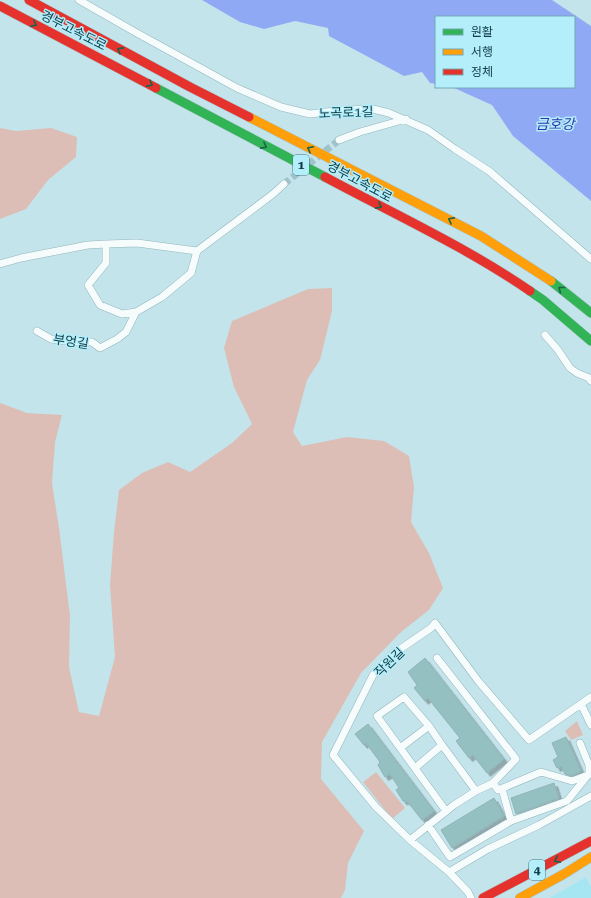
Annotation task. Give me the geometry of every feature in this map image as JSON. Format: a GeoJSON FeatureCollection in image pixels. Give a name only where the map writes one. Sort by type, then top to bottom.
{"type":"FeatureCollection","features":[{"type":"Feature","properties":{"kind":"main road","name":"경부고속도로"},"geometry":{"type":"LineString","coordinates":[[29,0],[190,87],[481,236],[548,278],[591,313]]}},
{"type":"Feature","properties":{"kind":"main road","name":"경부고속도로"},"geometry":{"type":"LineString","coordinates":[[0,6],[458,247],[505,274],[543,300],[591,341]]}},
{"type":"Feature","properties":{"kind":"main road","name":"4"},"geometry":{"type":"LineString","coordinates":[[483,898],[591,841]]}},
{"type":"Feature","properties":{"kind":"main road","name":"4"},"geometry":{"type":"LineString","coordinates":[[520,898],[564,874],[591,857]]}},
{"type":"Feature","properties":{"kind":"street","name":"노곡로1길"},"geometry":{"type":"LineString","coordinates":[[79,0],[237,88],[281,107],[310,114],[343,110],[373,109],[389,112],[428,130],[489,171],[591,259]]}},
{"type":"Feature","properties":{"kind":"street"},"geometry":{"type":"LineString","coordinates":[[339,140],[360,132],[406,120]]}},
{"type":"Feature","properties":{"kind":"street"},"geometry":{"type":"LineString","coordinates":[[106,244],[106,263],[88,285],[100,305],[122,314],[136,312],[162,297],[190,273],[197,250],[273,194],[284,184]]}},
{"type":"Feature","properties":{"kind":"street"},"geometry":{"type":"LineString","coordinates":[[0,264],[21,258],[88,245],[137,243],[197,250]]}},
{"type":"Feature","properties":{"kind":"street","name":"부엉길"},"geometry":{"type":"LineString","coordinates":[[37,331],[51,339],[92,342],[100,348],[117,339],[126,332],[136,312]]}},
{"type":"Feature","properties":{"kind":"street"},"geometry":{"type":"LineString","coordinates":[[545,335],[558,350],[570,368],[589,378],[591,381]]}},
{"type":"Feature","properties":{"kind":"street","name":"작원길"},"geometry":{"type":"LineString","coordinates":[[471,898],[468,892],[449,872],[410,840],[376,807],[333,755],[373,675],[393,654],[431,628],[434,624],[479,682],[529,740],[591,697]]}},
{"type":"Feature","properties":{"kind":"street"},"geometry":{"type":"LineString","coordinates":[[410,840],[446,811],[476,791],[493,783],[516,759],[436,658]]}},
{"type":"Feature","properties":{"kind":"street"},"geometry":{"type":"LineString","coordinates":[[446,811],[377,716],[404,697],[429,726],[476,791]]}},
{"type":"Feature","properties":{"kind":"street"},"geometry":{"type":"LineString","coordinates":[[581,704],[591,725]]}},
{"type":"Feature","properties":{"kind":"street"},"geometry":{"type":"LineString","coordinates":[[400,748],[429,726]]}},
{"type":"Feature","properties":{"kind":"street"},"geometry":{"type":"LineString","coordinates":[[428,825],[450,857],[511,821],[567,801],[589,774],[588,765],[580,743]]}},
{"type":"Feature","properties":{"kind":"street"},"geometry":{"type":"LineString","coordinates":[[415,768],[442,745]]}},
{"type":"Feature","properties":{"kind":"street"},"geometry":{"type":"LineString","coordinates":[[493,783],[498,790],[541,772],[572,781],[589,774]]}},
{"type":"Feature","properties":{"kind":"street"},"geometry":{"type":"LineString","coordinates":[[502,789],[511,821]]}},
{"type":"Feature","properties":{"kind":"street"},"geometry":{"type":"LineString","coordinates":[[449,872],[488,849],[539,826],[591,796]]}},
{"type":"Feature","properties":{"kind":"shaded area"},"geometry":{"type":"Polygon","coordinates":[[[0,128],[16,131],[51,128],[77,137],[76,157],[48,180],[26,209],[0,219],[0,128]]]}},
{"type":"Feature","properties":{"kind":"shaded area"},"geometry":{"type":"Polygon","coordinates":[[[332,288],[332,311],[320,360],[307,380],[293,432],[302,446],[347,437],[384,441],[409,456],[414,487],[411,522],[429,553],[443,588],[429,610],[401,632],[361,673],[322,742],[321,779],[364,831],[348,863],[345,890],[341,898],[0,898],[0,403],[27,413],[62,415],[55,442],[52,483],[70,616],[69,667],[79,712],[99,716],[115,657],[110,585],[119,490],[142,473],[168,462],[190,472],[232,443],[252,424],[234,387],[224,348],[232,321],[308,289],[332,288]]]}},
{"type":"Feature","properties":{"kind":"shaded area"},"geometry":{"type":"Polygon","coordinates":[[[577,721],[583,735],[571,740],[565,731],[577,721]]]}},
{"type":"Feature","properties":{"kind":"shaded area"},"geometry":{"type":"Polygon","coordinates":[[[376,772],[405,808],[392,819],[363,782],[376,772]]]}},
{"type":"Feature","properties":{"kind":"shaded area"},"geometry":{"type":"Polygon","coordinates":[[[586,877],[591,887],[591,898],[550,898],[586,877]]]}},
{"type":"Feature","properties":{"kind":"water","name":"금호강"},"geometry":{"type":"Polygon","coordinates":[[[202,0],[552,0],[591,26],[591,201],[513,136],[492,105],[454,88],[575,88],[575,16],[435,16],[435,84],[430,83],[422,72],[404,76],[329,36],[328,28],[295,21],[264,29],[240,22],[202,0]]]}},
{"type":"Feature","properties":{"kind":"building"},"geometry":{"type":"Polygon","coordinates":[[[425,658],[504,759],[487,773],[473,755],[469,758],[456,741],[460,738],[428,698],[425,701],[414,688],[417,685],[408,672],[425,658]]]}},
{"type":"Feature","properties":{"kind":"building"},"geometry":{"type":"Polygon","coordinates":[[[368,724],[434,811],[422,820],[407,801],[403,801],[396,790],[399,788],[390,774],[385,777],[378,765],[380,762],[366,743],[364,745],[355,734],[368,724]]]}},
{"type":"Feature","properties":{"kind":"building"},"geometry":{"type":"Polygon","coordinates":[[[566,737],[581,771],[571,776],[565,774],[561,766],[557,768],[553,760],[558,757],[552,743],[566,737]]]}},
{"type":"Feature","properties":{"kind":"building"},"geometry":{"type":"Polygon","coordinates":[[[554,783],[559,798],[516,814],[511,798],[554,783]]]}},
{"type":"Feature","properties":{"kind":"building"},"geometry":{"type":"Polygon","coordinates":[[[494,798],[504,816],[452,848],[441,830],[494,798]]]}},
{"type":"Feature","properties":{"kind":"tunnel"},"geometry":{"type":"LineString","coordinates":[[284,184],[339,140]]}},
{"type":"Feature","properties":{"kind":"traffic: fast"},"geometry":{"type":"LineString","coordinates":[[156,88],[325,177]]}},
{"type":"Feature","properties":{"kind":"traffic: fast"},"geometry":{"type":"LineString","coordinates":[[551,281],[591,313]]}},
{"type":"Feature","properties":{"kind":"traffic: fast"},"geometry":{"type":"LineString","coordinates":[[530,291],[543,300],[591,341]]}},
{"type":"Feature","properties":{"kind":"traffic: slow"},"geometry":{"type":"LineString","coordinates":[[249,117],[481,236],[551,281]]}},
{"type":"Feature","properties":{"kind":"traffic: slow"},"geometry":{"type":"LineString","coordinates":[[520,898],[564,874],[591,857]]}},
{"type":"Feature","properties":{"kind":"traffic: jam"},"geometry":{"type":"LineString","coordinates":[[29,0],[190,87],[249,117]]}},
{"type":"Feature","properties":{"kind":"traffic: jam"},"geometry":{"type":"LineString","coordinates":[[0,6],[156,88]]}},
{"type":"Feature","properties":{"kind":"traffic: jam"},"geometry":{"type":"LineString","coordinates":[[325,177],[455,245],[530,291]]}},
{"type":"Feature","properties":{"kind":"traffic: jam"},"geometry":{"type":"LineString","coordinates":[[483,898],[591,841]]}}]}
